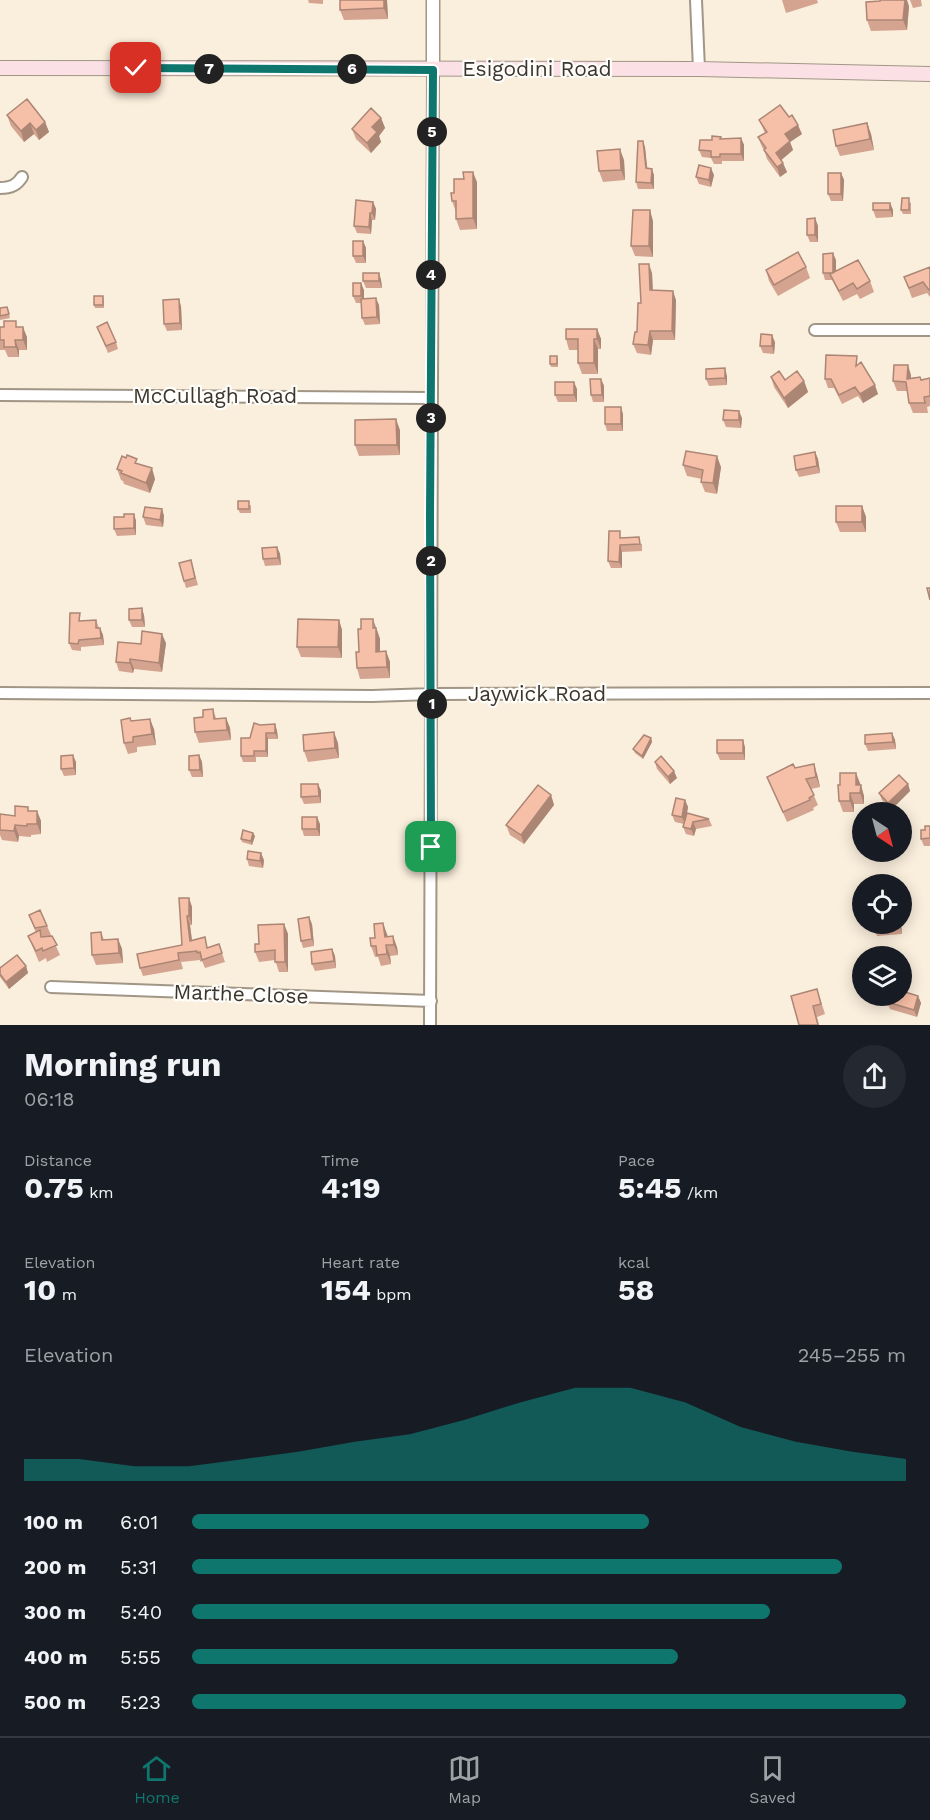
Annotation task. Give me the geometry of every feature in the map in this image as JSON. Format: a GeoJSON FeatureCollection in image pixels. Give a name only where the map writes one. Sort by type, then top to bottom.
{"type":"FeatureCollection","features":[{"type":"Feature","properties":{"kind":"main road","name":"Esigodini Road"},"geometry":{"type":"LineString","coordinates":[[0,68],[699,69],[930,74]]}},
{"type":"Feature","properties":{"kind":"street"},"geometry":{"type":"LineString","coordinates":[[430,1025],[433,0]]}},
{"type":"Feature","properties":{"kind":"street"},"geometry":{"type":"LineString","coordinates":[[696,0],[699,69]]}},
{"type":"Feature","properties":{"kind":"street"},"geometry":{"type":"LineString","coordinates":[[0,188],[18,184],[22,177]]}},
{"type":"Feature","properties":{"kind":"street"},"geometry":{"type":"LineString","coordinates":[[815,330],[930,330]]}},
{"type":"Feature","properties":{"kind":"street","name":"McCullagh Road"},"geometry":{"type":"LineString","coordinates":[[0,395],[431,398]]}},
{"type":"Feature","properties":{"kind":"street","name":"Jaywick Road"},"geometry":{"type":"LineString","coordinates":[[0,693],[362,696],[930,693]]}},
{"type":"Feature","properties":{"kind":"street","name":"Marthe Close"},"geometry":{"type":"LineString","coordinates":[[51,987],[431,1001]]}},
{"type":"Feature","properties":{"kind":"building"},"geometry":{"type":"Polygon","coordinates":[[[340,0],[384,0],[384,8],[340,10],[340,0]]]}},
{"type":"Feature","properties":{"kind":"building"},"geometry":{"type":"Polygon","coordinates":[[[905,0],[903,20],[867,20],[866,2],[905,0]]]}},
{"type":"Feature","properties":{"kind":"building"},"geometry":{"type":"Polygon","coordinates":[[[27,99],[45,122],[36,130],[30,123],[21,131],[7,115],[27,99]]]}},
{"type":"Feature","properties":{"kind":"building"},"geometry":{"type":"Polygon","coordinates":[[[780,105],[789,117],[792,115],[798,125],[785,134],[790,141],[776,153],[783,163],[777,167],[764,150],[766,148],[758,137],[767,132],[759,120],[780,105]]]}},
{"type":"Feature","properties":{"kind":"building"},"geometry":{"type":"Polygon","coordinates":[[[371,108],[381,118],[372,127],[377,132],[367,143],[352,129],[371,108]]]}},
{"type":"Feature","properties":{"kind":"building"},"geometry":{"type":"Polygon","coordinates":[[[867,123],[870,139],[836,146],[833,130],[867,123]]]}},
{"type":"Feature","properties":{"kind":"building"},"geometry":{"type":"Polygon","coordinates":[[[712,136],[721,137],[720,139],[741,138],[741,154],[720,154],[720,157],[711,157],[711,151],[699,150],[700,140],[712,140],[712,136]]]}},
{"type":"Feature","properties":{"kind":"building"},"geometry":{"type":"Polygon","coordinates":[[[638,141],[643,141],[646,168],[652,169],[651,183],[636,182],[638,141]]]}},
{"type":"Feature","properties":{"kind":"building"},"geometry":{"type":"Polygon","coordinates":[[[620,149],[621,170],[599,171],[597,151],[620,149]]]}},
{"type":"Feature","properties":{"kind":"building"},"geometry":{"type":"Polygon","coordinates":[[[699,165],[711,168],[709,180],[696,177],[699,165]]]}},
{"type":"Feature","properties":{"kind":"building"},"geometry":{"type":"Polygon","coordinates":[[[463,172],[473,172],[473,218],[456,219],[456,201],[452,201],[451,193],[454,193],[454,179],[464,179],[463,172]]]}},
{"type":"Feature","properties":{"kind":"building"},"geometry":{"type":"Polygon","coordinates":[[[828,173],[841,173],[841,194],[828,194],[828,173]]]}},
{"type":"Feature","properties":{"kind":"building"},"geometry":{"type":"Polygon","coordinates":[[[902,198],[909,198],[909,210],[901,210],[902,198]]]}},
{"type":"Feature","properties":{"kind":"building"},"geometry":{"type":"Polygon","coordinates":[[[356,200],[373,202],[369,227],[354,226],[356,200]]]}},
{"type":"Feature","properties":{"kind":"building"},"geometry":{"type":"Polygon","coordinates":[[[873,203],[890,203],[890,210],[873,210],[873,203]]]}},
{"type":"Feature","properties":{"kind":"building"},"geometry":{"type":"Polygon","coordinates":[[[633,210],[650,210],[649,246],[631,246],[633,210]]]}},
{"type":"Feature","properties":{"kind":"building"},"geometry":{"type":"Polygon","coordinates":[[[815,218],[815,235],[807,235],[807,219],[815,218]]]}},
{"type":"Feature","properties":{"kind":"building"},"geometry":{"type":"Polygon","coordinates":[[[353,241],[363,241],[363,256],[353,256],[353,241]]]}},
{"type":"Feature","properties":{"kind":"building"},"geometry":{"type":"Polygon","coordinates":[[[798,252],[806,267],[774,285],[766,270],[798,252]]]}},
{"type":"Feature","properties":{"kind":"building"},"geometry":{"type":"Polygon","coordinates":[[[833,253],[833,273],[823,273],[823,254],[833,253]]]}},
{"type":"Feature","properties":{"kind":"building"},"geometry":{"type":"Polygon","coordinates":[[[858,260],[870,281],[857,289],[853,283],[839,291],[830,274],[858,260]]]}},
{"type":"Feature","properties":{"kind":"building"},"geometry":{"type":"Polygon","coordinates":[[[639,264],[649,264],[650,290],[673,291],[672,331],[650,331],[648,345],[633,344],[635,332],[637,332],[638,303],[641,303],[639,264]]]}},
{"type":"Feature","properties":{"kind":"building"},"geometry":{"type":"Polygon","coordinates":[[[930,267],[930,290],[923,282],[909,288],[904,277],[930,267]]]}},
{"type":"Feature","properties":{"kind":"building"},"geometry":{"type":"Polygon","coordinates":[[[363,273],[379,273],[379,281],[363,281],[363,273]]]}},
{"type":"Feature","properties":{"kind":"building"},"geometry":{"type":"Polygon","coordinates":[[[353,283],[361,283],[361,296],[353,296],[353,283]]]}},
{"type":"Feature","properties":{"kind":"building"},"geometry":{"type":"Polygon","coordinates":[[[94,296],[103,296],[103,305],[94,305],[94,296]]]}},
{"type":"Feature","properties":{"kind":"building"},"geometry":{"type":"Polygon","coordinates":[[[376,298],[377,317],[362,318],[361,299],[376,298]]]}},
{"type":"Feature","properties":{"kind":"building"},"geometry":{"type":"Polygon","coordinates":[[[179,299],[180,323],[164,324],[163,300],[179,299]]]}},
{"type":"Feature","properties":{"kind":"building"},"geometry":{"type":"Polygon","coordinates":[[[7,307],[9,314],[0,316],[0,308],[7,307]]]}},
{"type":"Feature","properties":{"kind":"building"},"geometry":{"type":"Polygon","coordinates":[[[4,321],[16,321],[16,327],[23,327],[23,340],[15,340],[16,347],[4,347],[4,340],[0,340],[0,327],[4,327],[4,321]]]}},
{"type":"Feature","properties":{"kind":"building"},"geometry":{"type":"Polygon","coordinates":[[[107,322],[116,342],[106,346],[97,327],[107,322]]]}},
{"type":"Feature","properties":{"kind":"building"},"geometry":{"type":"Polygon","coordinates":[[[566,329],[597,329],[597,339],[594,339],[594,363],[578,363],[578,339],[566,339],[566,329]]]}},
{"type":"Feature","properties":{"kind":"building"},"geometry":{"type":"Polygon","coordinates":[[[761,334],[772,335],[772,346],[760,346],[761,334]]]}},
{"type":"Feature","properties":{"kind":"building"},"geometry":{"type":"Polygon","coordinates":[[[826,355],[857,356],[856,366],[861,362],[875,385],[860,394],[855,387],[839,395],[831,379],[825,379],[826,355]]]}},
{"type":"Feature","properties":{"kind":"building"},"geometry":{"type":"Polygon","coordinates":[[[550,356],[557,356],[557,364],[550,364],[550,356]]]}},
{"type":"Feature","properties":{"kind":"building"},"geometry":{"type":"Polygon","coordinates":[[[894,365],[908,365],[907,379],[930,378],[930,396],[924,397],[925,403],[909,403],[906,382],[893,381],[894,365]]]}},
{"type":"Feature","properties":{"kind":"building"},"geometry":{"type":"Polygon","coordinates":[[[725,368],[725,378],[706,379],[706,369],[725,368]]]}},
{"type":"Feature","properties":{"kind":"building"},"geometry":{"type":"Polygon","coordinates":[[[779,371],[785,380],[797,371],[804,381],[784,398],[771,377],[779,371]]]}},
{"type":"Feature","properties":{"kind":"building"},"geometry":{"type":"Polygon","coordinates":[[[590,379],[601,379],[602,395],[591,395],[590,379]]]}},
{"type":"Feature","properties":{"kind":"building"},"geometry":{"type":"Polygon","coordinates":[[[555,382],[574,382],[574,395],[555,395],[555,382]]]}},
{"type":"Feature","properties":{"kind":"building"},"geometry":{"type":"Polygon","coordinates":[[[605,407],[621,407],[621,424],[605,424],[605,407]]]}},
{"type":"Feature","properties":{"kind":"building"},"geometry":{"type":"Polygon","coordinates":[[[724,410],[739,411],[739,420],[723,420],[724,410]]]}},
{"type":"Feature","properties":{"kind":"building"},"geometry":{"type":"Polygon","coordinates":[[[396,419],[397,445],[355,445],[355,420],[396,419]]]}},
{"type":"Feature","properties":{"kind":"building"},"geometry":{"type":"Polygon","coordinates":[[[686,451],[717,456],[713,483],[701,482],[703,470],[683,465],[686,451]]]}},
{"type":"Feature","properties":{"kind":"building"},"geometry":{"type":"Polygon","coordinates":[[[815,452],[817,466],[796,470],[794,456],[815,452]]]}},
{"type":"Feature","properties":{"kind":"building"},"geometry":{"type":"Polygon","coordinates":[[[127,455],[137,459],[135,463],[152,468],[146,483],[121,473],[122,471],[117,469],[122,456],[126,458],[127,455]]]}},
{"type":"Feature","properties":{"kind":"building"},"geometry":{"type":"Polygon","coordinates":[[[238,501],[249,501],[249,509],[238,509],[238,501]]]}},
{"type":"Feature","properties":{"kind":"building"},"geometry":{"type":"Polygon","coordinates":[[[836,506],[862,506],[862,522],[836,522],[836,506]]]}},
{"type":"Feature","properties":{"kind":"building"},"geometry":{"type":"Polygon","coordinates":[[[145,507],[162,509],[160,520],[143,517],[145,507]]]}},
{"type":"Feature","properties":{"kind":"building"},"geometry":{"type":"Polygon","coordinates":[[[124,514],[134,514],[134,528],[114,529],[114,517],[124,517],[124,514]]]}},
{"type":"Feature","properties":{"kind":"building"},"geometry":{"type":"Polygon","coordinates":[[[609,531],[620,531],[620,538],[639,537],[640,544],[620,545],[619,562],[608,561],[609,531]]]}},
{"type":"Feature","properties":{"kind":"building"},"geometry":{"type":"Polygon","coordinates":[[[277,547],[278,558],[263,559],[262,548],[277,547]]]}},
{"type":"Feature","properties":{"kind":"building"},"geometry":{"type":"Polygon","coordinates":[[[191,560],[195,578],[184,581],[179,563],[191,560]]]}},
{"type":"Feature","properties":{"kind":"building"},"geometry":{"type":"Polygon","coordinates":[[[142,608],[142,620],[129,620],[129,609],[142,608]]]}},
{"type":"Feature","properties":{"kind":"building"},"geometry":{"type":"Polygon","coordinates":[[[70,613],[80,613],[79,621],[96,620],[96,628],[100,628],[101,638],[79,640],[78,644],[69,643],[70,613]]]}},
{"type":"Feature","properties":{"kind":"building"},"geometry":{"type":"Polygon","coordinates":[[[298,619],[339,620],[338,647],[297,647],[298,619]]]}},
{"type":"Feature","properties":{"kind":"building"},"geometry":{"type":"Polygon","coordinates":[[[361,619],[373,619],[373,628],[376,628],[376,652],[386,651],[387,667],[357,668],[356,652],[359,652],[358,629],[361,629],[361,619]]]}},
{"type":"Feature","properties":{"kind":"building"},"geometry":{"type":"Polygon","coordinates":[[[142,631],[162,634],[159,663],[130,659],[130,663],[116,662],[118,642],[141,644],[142,631]]]}},
{"type":"Feature","properties":{"kind":"building"},"geometry":{"type":"Polygon","coordinates":[[[213,709],[214,719],[226,718],[227,730],[195,732],[194,718],[203,717],[203,710],[213,709]]]}},
{"type":"Feature","properties":{"kind":"building"},"geometry":{"type":"Polygon","coordinates":[[[130,718],[131,721],[150,719],[152,734],[133,737],[133,742],[124,743],[121,720],[130,718]]]}},
{"type":"Feature","properties":{"kind":"building"},"geometry":{"type":"Polygon","coordinates":[[[254,723],[275,724],[275,733],[266,733],[266,751],[254,751],[254,756],[241,756],[241,738],[250,738],[254,723]]]}},
{"type":"Feature","properties":{"kind":"building"},"geometry":{"type":"Polygon","coordinates":[[[334,732],[335,748],[304,751],[303,735],[334,732]]]}},
{"type":"Feature","properties":{"kind":"building"},"geometry":{"type":"Polygon","coordinates":[[[892,733],[893,742],[865,744],[865,735],[892,733]]]}},
{"type":"Feature","properties":{"kind":"building"},"geometry":{"type":"Polygon","coordinates":[[[644,735],[651,738],[642,756],[633,749],[644,735]]]}},
{"type":"Feature","properties":{"kind":"building"},"geometry":{"type":"Polygon","coordinates":[[[717,740],[743,740],[743,753],[717,753],[717,740]]]}},
{"type":"Feature","properties":{"kind":"building"},"geometry":{"type":"Polygon","coordinates":[[[73,755],[74,768],[61,769],[61,756],[73,755]]]}},
{"type":"Feature","properties":{"kind":"building"},"geometry":{"type":"Polygon","coordinates":[[[199,755],[200,770],[189,770],[189,756],[199,755]]]}},
{"type":"Feature","properties":{"kind":"building"},"geometry":{"type":"Polygon","coordinates":[[[661,756],[674,771],[668,777],[655,762],[661,756]]]}},
{"type":"Feature","properties":{"kind":"building"},"geometry":{"type":"Polygon","coordinates":[[[793,764],[795,768],[814,764],[816,777],[806,779],[814,795],[809,798],[810,800],[783,812],[767,777],[793,764]]]}},
{"type":"Feature","properties":{"kind":"building"},"geometry":{"type":"Polygon","coordinates":[[[840,773],[856,773],[856,785],[861,785],[860,793],[850,793],[850,801],[839,801],[840,773]]]}},
{"type":"Feature","properties":{"kind":"building"},"geometry":{"type":"Polygon","coordinates":[[[899,775],[908,784],[889,802],[879,793],[899,775]]]}},
{"type":"Feature","properties":{"kind":"building"},"geometry":{"type":"Polygon","coordinates":[[[301,784],[318,784],[319,796],[301,797],[301,784]]]}},
{"type":"Feature","properties":{"kind":"building"},"geometry":{"type":"Polygon","coordinates":[[[538,785],[551,795],[521,835],[506,825],[538,785]]]}},
{"type":"Feature","properties":{"kind":"building"},"geometry":{"type":"Polygon","coordinates":[[[676,798],[685,800],[682,817],[672,815],[676,798]]]}},
{"type":"Feature","properties":{"kind":"building"},"geometry":{"type":"Polygon","coordinates":[[[15,806],[28,807],[28,811],[37,811],[37,824],[15,825],[14,831],[0,830],[0,814],[15,816],[15,806]]]}},
{"type":"Feature","properties":{"kind":"building"},"geometry":{"type":"Polygon","coordinates":[[[687,813],[709,819],[693,822],[691,829],[683,827],[687,813]]]}},
{"type":"Feature","properties":{"kind":"building"},"geometry":{"type":"Polygon","coordinates":[[[302,817],[317,817],[317,829],[302,829],[302,817]]]}},
{"type":"Feature","properties":{"kind":"building"},"geometry":{"type":"Polygon","coordinates":[[[925,826],[930,826],[930,838],[921,839],[921,830],[925,830],[925,826]]]}},
{"type":"Feature","properties":{"kind":"building"},"geometry":{"type":"Polygon","coordinates":[[[243,830],[253,833],[251,841],[241,839],[243,830]]]}},
{"type":"Feature","properties":{"kind":"building"},"geometry":{"type":"Polygon","coordinates":[[[248,851],[261,853],[260,861],[247,859],[248,851]]]}},
{"type":"Feature","properties":{"kind":"building"},"geometry":{"type":"Polygon","coordinates":[[[179,898],[189,898],[189,916],[187,916],[190,941],[205,937],[207,948],[219,944],[222,953],[202,960],[200,952],[197,953],[197,951],[178,953],[179,960],[140,968],[137,954],[182,945],[179,898]]]}},
{"type":"Feature","properties":{"kind":"building"},"geometry":{"type":"Polygon","coordinates":[[[40,910],[47,926],[35,928],[29,915],[40,910]]]}},
{"type":"Feature","properties":{"kind":"building"},"geometry":{"type":"Polygon","coordinates":[[[309,917],[312,939],[301,941],[298,919],[309,917]]]}},
{"type":"Feature","properties":{"kind":"building"},"geometry":{"type":"Polygon","coordinates":[[[383,923],[385,937],[393,936],[394,945],[386,945],[387,954],[377,955],[376,946],[371,946],[370,938],[375,938],[374,924],[383,923]]]}},
{"type":"Feature","properties":{"kind":"building"},"geometry":{"type":"Polygon","coordinates":[[[284,924],[285,962],[275,962],[275,950],[255,952],[255,944],[259,944],[258,925],[284,924]]]}},
{"type":"Feature","properties":{"kind":"building"},"geometry":{"type":"Polygon","coordinates":[[[40,930],[41,937],[52,936],[57,945],[43,951],[42,948],[36,951],[28,936],[40,930]]]}},
{"type":"Feature","properties":{"kind":"building"},"geometry":{"type":"Polygon","coordinates":[[[101,932],[102,940],[118,939],[119,953],[92,955],[91,933],[101,932]]]}},
{"type":"Feature","properties":{"kind":"building"},"geometry":{"type":"Polygon","coordinates":[[[332,949],[334,961],[312,964],[311,952],[332,949]]]}},
{"type":"Feature","properties":{"kind":"building"},"geometry":{"type":"Polygon","coordinates":[[[17,955],[26,966],[6,982],[0,974],[0,968],[17,955]]]}},
{"type":"Feature","properties":{"kind":"building"},"geometry":{"type":"Polygon","coordinates":[[[817,989],[821,1004],[813,1006],[818,1025],[799,1025],[791,996],[817,989]]]}},
{"type":"Feature","properties":{"kind":"building"},"geometry":{"type":"Polygon","coordinates":[[[912,994],[918,996],[914,1010],[900,1006],[912,1006],[912,994]]]}},
{"type":"Feature","properties":{"kind":"route"},"geometry":{"type":"LineString","coordinates":[[136,68],[433,70],[430,516],[431,847]]}}]}
